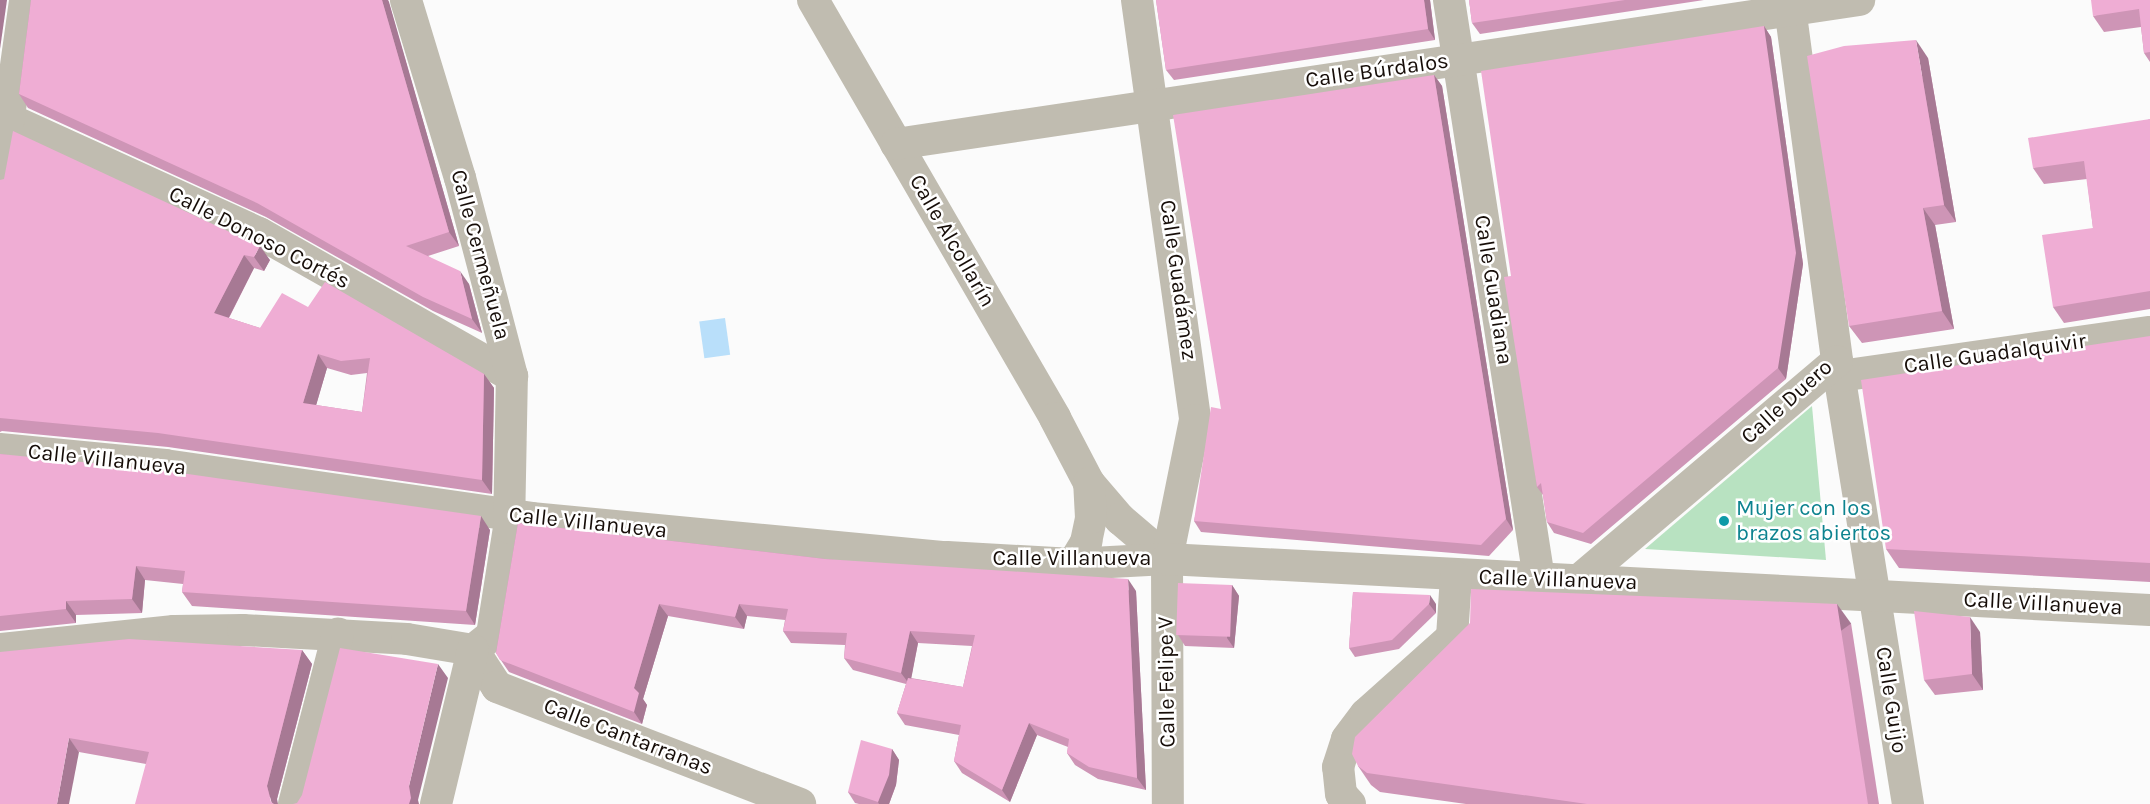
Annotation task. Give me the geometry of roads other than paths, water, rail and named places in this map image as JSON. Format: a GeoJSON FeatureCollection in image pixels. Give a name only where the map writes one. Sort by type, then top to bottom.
{"type":"FeatureCollection","features":[{"type":"Feature","properties":{"kind":"street"},"geometry":{"type":"LineString","coordinates":[[0,181],[5,117],[25,0]]}},
{"type":"Feature","properties":{"kind":"street","name":"Calle Cermeñuela"},"geometry":{"type":"LineString","coordinates":[[406,0],[460,178],[512,376],[509,515],[492,634],[472,650]]}},
{"type":"Feature","properties":{"kind":"street","name":"Calle Alcollarín"},"geometry":{"type":"LineString","coordinates":[[813,0],[1055,418],[1089,483],[1120,519],[1167,559]]}},
{"type":"Feature","properties":{"kind":"street","name":"Calle Guadámez"},"geometry":{"type":"LineString","coordinates":[[1137,0],[1195,420],[1167,559]]}},
{"type":"Feature","properties":{"kind":"street","name":"Calle Guadiana"},"geometry":{"type":"LineString","coordinates":[[1449,0],[1539,579]]}},
{"type":"Feature","properties":{"kind":"street","name":"Calle Búrdalos"},"geometry":{"type":"LineString","coordinates":[[896,144],[1458,60],[1789,5],[1858,0]]}},
{"type":"Feature","properties":{"kind":"street","name":"Calle Duero"},"geometry":{"type":"LineString","coordinates":[[1580,580],[1839,368],[1789,5]]}},
{"type":"Feature","properties":{"kind":"street","name":"Calle Donoso Cortés"},"geometry":{"type":"LineString","coordinates":[[5,117],[259,233],[512,376]]}},
{"type":"Feature","properties":{"kind":"street","name":"Calle Guadalquivir"},"geometry":{"type":"LineString","coordinates":[[1839,368],[2150,332]]}},
{"type":"Feature","properties":{"kind":"street","name":"Calle Guijo"},"geometry":{"type":"LineString","coordinates":[[1839,368],[1908,804]]}},
{"type":"Feature","properties":{"kind":"street","name":"Calle Villanueva"},"geometry":{"type":"LineString","coordinates":[[0,449],[165,465],[509,515],[880,552],[1073,564],[1167,559],[1456,577],[1580,580],[2150,610]]}},
{"type":"Feature","properties":{"kind":"street","name":"Calle Alcollarín"},"geometry":{"type":"LineString","coordinates":[[1073,564],[1086,542],[1091,518],[1089,483]]}},
{"type":"Feature","properties":{"kind":"street","name":"Calle Felipe V"},"geometry":{"type":"LineString","coordinates":[[1167,559],[1168,804]]}},
{"type":"Feature","properties":{"kind":"street"},"geometry":{"type":"LineString","coordinates":[[1350,804],[1341,794],[1338,767],[1347,739],[1366,714],[1452,637],[1456,577]]}},
{"type":"Feature","properties":{"kind":"street"},"geometry":{"type":"LineString","coordinates":[[0,649],[174,631],[338,634],[407,639],[472,650],[436,804]]}},
{"type":"Feature","properties":{"kind":"street"},"geometry":{"type":"LineString","coordinates":[[294,804],[338,634]]}},
{"type":"Feature","properties":{"kind":"street","name":"Calle Cantarranas"},"geometry":{"type":"LineString","coordinates":[[472,650],[497,687],[800,804]]}},
{"type":"Feature","properties":{"kind":"water"},"geometry":{"type":"Polygon","coordinates":[[[725,318],[730,355],[704,358],[699,322],[725,318]]]}},
{"type":"Feature","properties":{"kind":"place","name":"Mujer con los brazos abiertos"},"geometry":{"type":"Point","coordinates":[1724,521]}}]}
